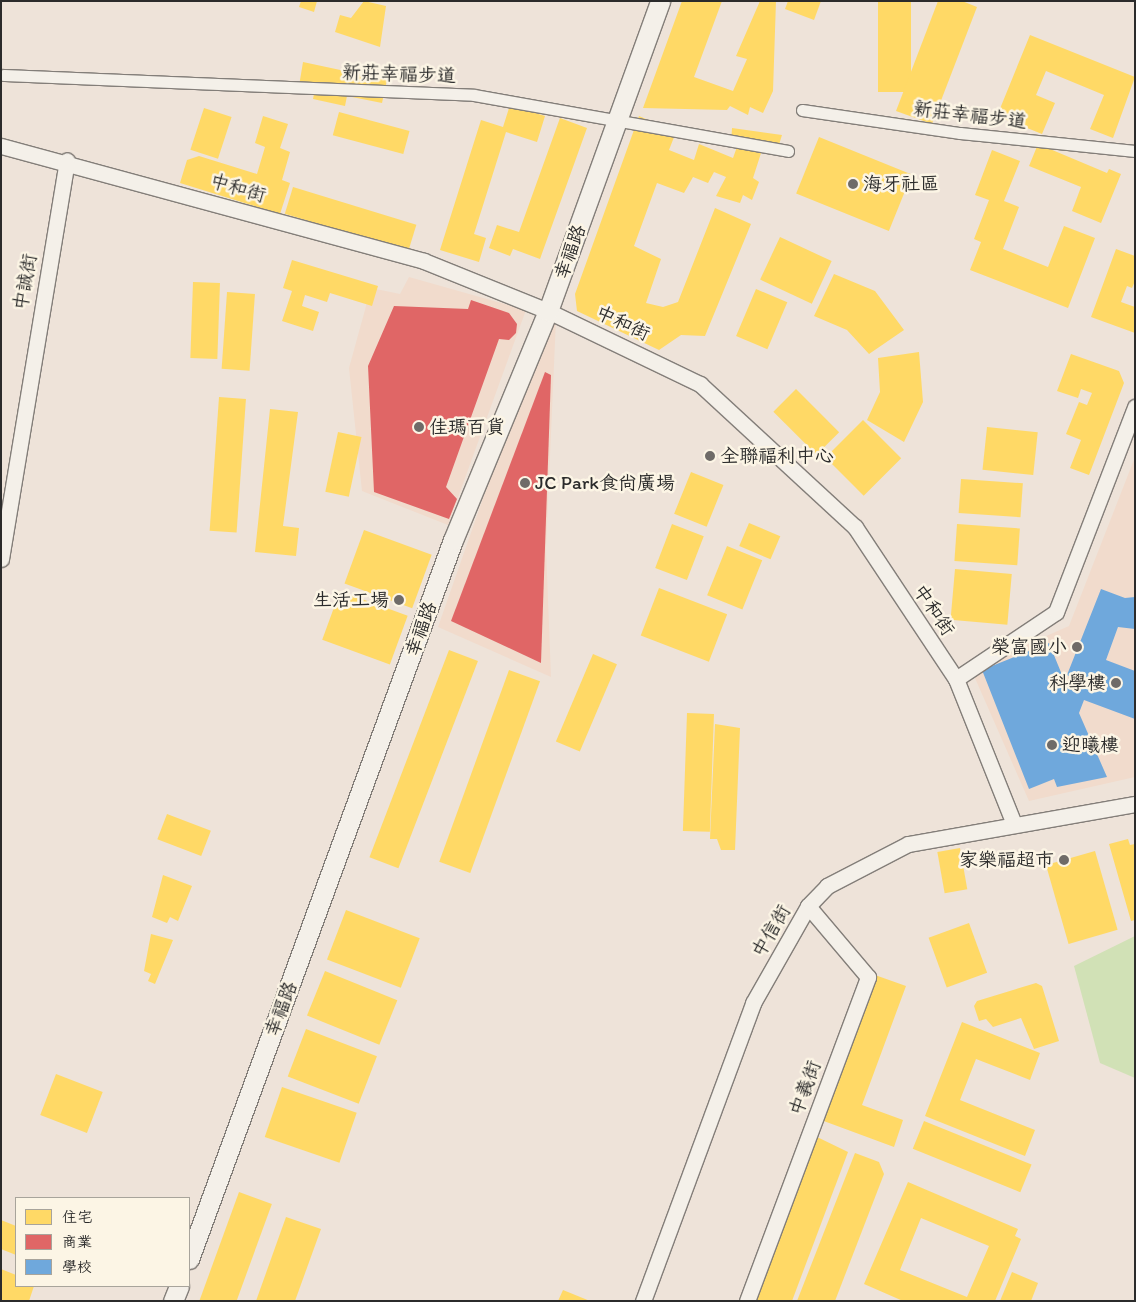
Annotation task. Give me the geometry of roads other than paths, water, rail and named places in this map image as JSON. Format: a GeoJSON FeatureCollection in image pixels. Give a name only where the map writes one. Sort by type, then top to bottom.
{"type":"FeatureCollection","features":[{"type":"Feature","properties":{"kind":"street","name":"幸福路"},"geometry":{"type":"LineString","coordinates":[[190,1256],[453,540],[548,310],[619,120],[660,1]]}},
{"type":"Feature","properties":{"kind":"street","name":"新莊幸福步道"},"geometry":{"type":"LineString","coordinates":[[3,74],[474,94],[788,151]]}},
{"type":"Feature","properties":{"kind":"street","name":"新莊幸福步道"},"geometry":{"type":"LineString","coordinates":[[802,110],[960,133],[1135,151]]}},
{"type":"Feature","properties":{"kind":"street","name":"中和街"},"geometry":{"type":"LineString","coordinates":[[1,146],[67,160],[424,261],[548,310],[700,384],[855,527],[956,678],[1014,824]]}},
{"type":"Feature","properties":{"kind":"street","name":"中誠街"},"geometry":{"type":"LineString","coordinates":[[1,559],[67,160]]}},
{"type":"Feature","properties":{"kind":"street"},"geometry":{"type":"LineString","coordinates":[[956,678],[1056,612],[1135,407]]}},
{"type":"Feature","properties":{"kind":"street","name":"中信街"},"geometry":{"type":"LineString","coordinates":[[643,1301],[753,1003],[808,906],[827,886],[908,844],[1135,804]]}},
{"type":"Feature","properties":{"kind":"street","name":"中義街"},"geometry":{"type":"LineString","coordinates":[[747,1301],[868,976],[808,906]]}},
{"type":"Feature","properties":{"kind":"street"},"geometry":{"type":"LineString","coordinates":[[173,1301],[179,1287]]}},
{"type":"Feature","properties":{"kind":"place","name":"海牙社區"},"geometry":{"type":"Point","coordinates":[853,184]}},
{"type":"Feature","properties":{"kind":"place","name":"佳瑪百貨"},"geometry":{"type":"Point","coordinates":[419,427]}},
{"type":"Feature","properties":{"kind":"place","name":"全聯福利中心"},"geometry":{"type":"Point","coordinates":[710,456]}},
{"type":"Feature","properties":{"kind":"place","name":"JC Park食尚廣場"},"geometry":{"type":"Point","coordinates":[525,483]}},
{"type":"Feature","properties":{"kind":"place","name":"生活工場"},"geometry":{"type":"Point","coordinates":[399,600]}},
{"type":"Feature","properties":{"kind":"place","name":"榮富國小"},"geometry":{"type":"Point","coordinates":[1077,647]}},
{"type":"Feature","properties":{"kind":"place","name":"科學樓"},"geometry":{"type":"Point","coordinates":[1116,683]}},
{"type":"Feature","properties":{"kind":"place","name":"迎曦樓"},"geometry":{"type":"Point","coordinates":[1052,745]}},
{"type":"Feature","properties":{"kind":"place","name":"家樂福超市"},"geometry":{"type":"Point","coordinates":[1064,860]}}]}
